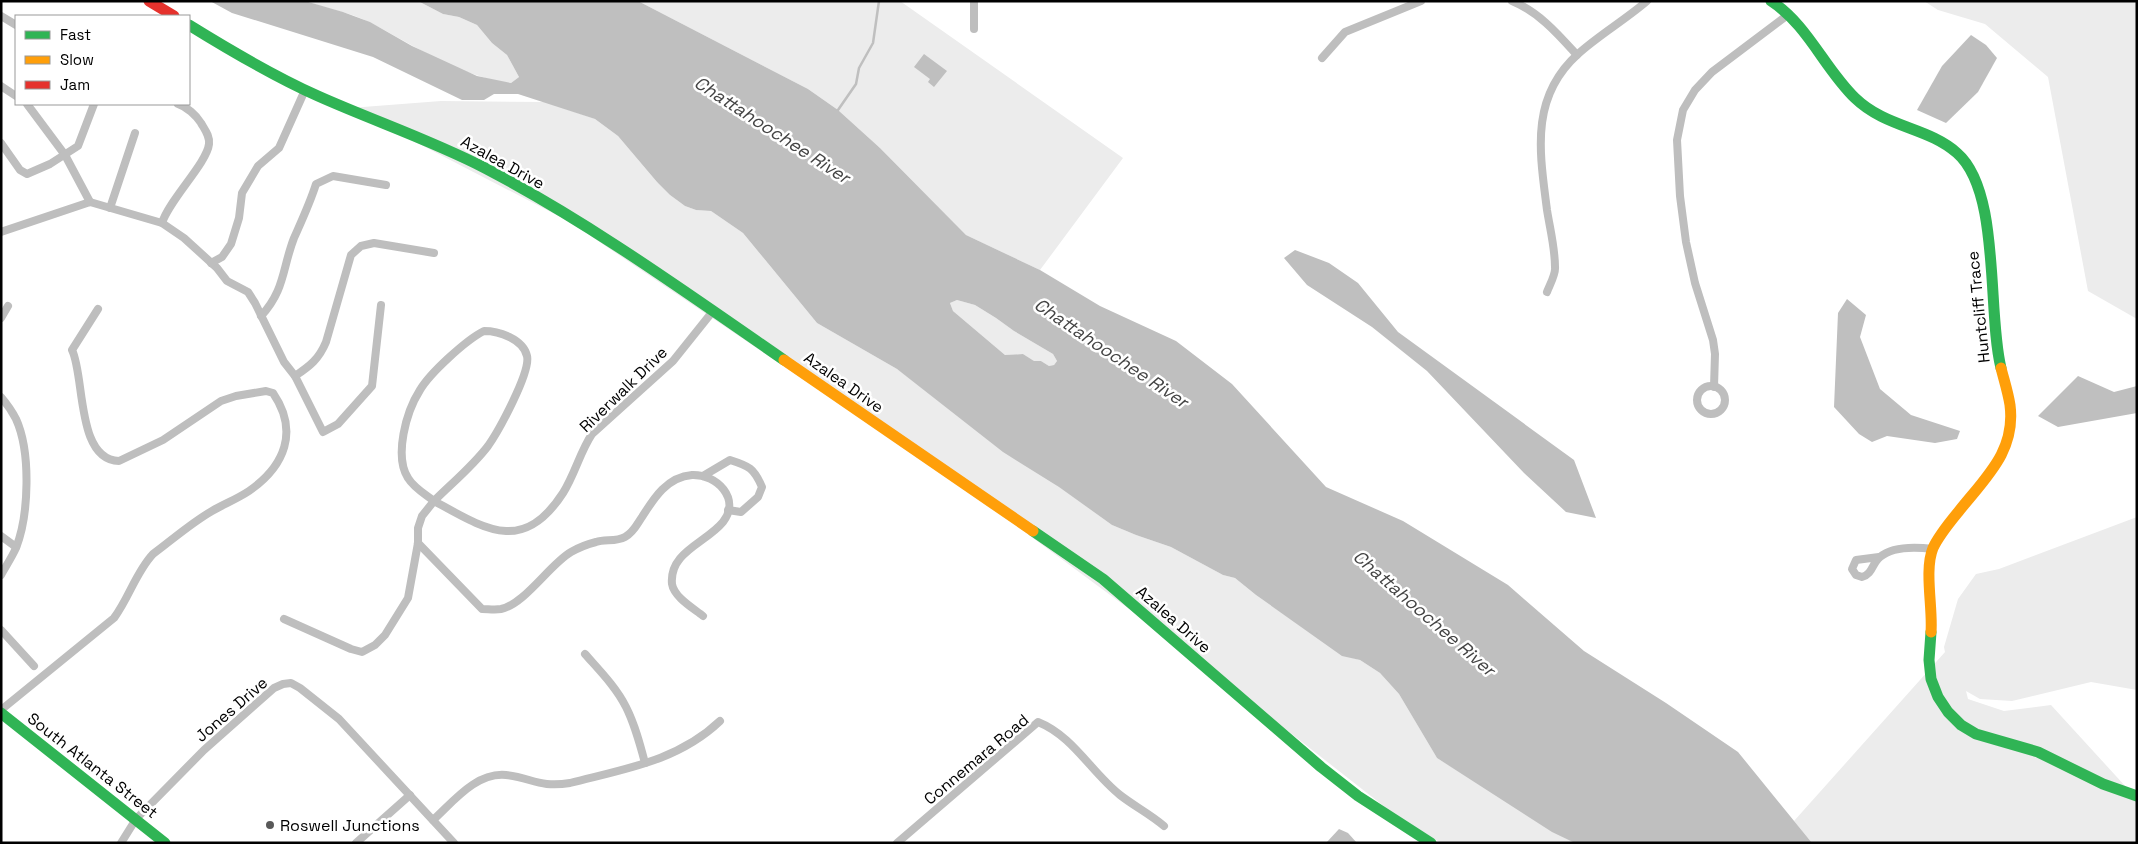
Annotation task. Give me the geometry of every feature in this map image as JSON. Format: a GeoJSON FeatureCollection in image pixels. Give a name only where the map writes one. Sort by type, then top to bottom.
{"type":"FeatureCollection","features":[{"type":"Feature","properties":{"kind":"street"},"geometry":{"type":"LineString","coordinates":[[149,1],[172,15]]}},
{"type":"Feature","properties":{"kind":"street"},"geometry":{"type":"LineString","coordinates":[[974,1],[974,29]]}},
{"type":"Feature","properties":{"kind":"street"},"geometry":{"type":"LineString","coordinates":[[1322,58],[1345,32],[1421,1]]}},
{"type":"Feature","properties":{"kind":"street"},"geometry":{"type":"LineString","coordinates":[[1512,1],[1532,12],[1552,27],[1577,55]]}},
{"type":"Feature","properties":{"kind":"street"},"geometry":{"type":"LineString","coordinates":[[1547,292],[1556,268],[1540,151],[1540,128],[1544,108],[1562,71],[1577,55],[1647,1]]}},
{"type":"Feature","properties":{"kind":"street","name":"Huntcliff Trace"},"geometry":{"type":"LineString","coordinates":[[1772,1],[1789,14],[1854,98],[1885,119],[1936,138],[1959,152],[1975,176],[1980,189],[1992,272],[1996,349],[2010,404],[2011,428],[2007,445],[1999,461],[1951,521],[1934,549],[1930,582],[1932,620],[1929,660],[1931,679],[1938,697],[1948,712],[1961,725],[1976,734],[2038,752],[2103,784],[2137,796]]}},
{"type":"Feature","properties":{"kind":"street"},"geometry":{"type":"LineString","coordinates":[[1714,386],[1714,340],[1695,284],[1686,242],[1677,152],[1678,127],[1684,110],[1700,83],[1789,14]]}},
{"type":"Feature","properties":{"kind":"street"},"geometry":{"type":"LineString","coordinates":[[1,16],[15,24]]}},
{"type":"Feature","properties":{"kind":"street","name":"Azalea Drive"},"geometry":{"type":"LineString","coordinates":[[190,27],[247,60],[305,90],[427,140],[480,165],[594,232],[713,311],[1103,580],[1321,767],[1358,796],[1431,843]]}},
{"type":"Feature","properties":{"kind":"street"},"geometry":{"type":"LineString","coordinates":[[1,86],[15,95]]}},
{"type":"Feature","properties":{"kind":"street"},"geometry":{"type":"LineString","coordinates":[[211,262],[222,256],[231,244],[239,218],[242,194],[258,166],[279,148],[305,90]]}},
{"type":"Feature","properties":{"kind":"street"},"geometry":{"type":"LineString","coordinates":[[28,105],[64,155],[90,202]]}},
{"type":"Feature","properties":{"kind":"street"},"geometry":{"type":"LineString","coordinates":[[1,142],[20,170],[27,174],[50,164],[78,146],[94,105]]}},
{"type":"Feature","properties":{"kind":"street"},"geometry":{"type":"LineString","coordinates":[[162,223],[166,211],[198,166],[209,146],[208,135],[198,119],[181,105]]}},
{"type":"Feature","properties":{"kind":"street"},"geometry":{"type":"LineString","coordinates":[[110,208],[135,133]]}},
{"type":"Feature","properties":{"kind":"street"},"geometry":{"type":"LineString","coordinates":[[261,316],[272,304],[281,287],[294,240],[316,184],[333,176],[386,185]]}},
{"type":"Feature","properties":{"kind":"street"},"geometry":{"type":"LineString","coordinates":[[1,232],[90,202],[162,223],[184,238],[211,262],[227,281],[248,292],[284,362],[295,376],[323,432],[338,424],[372,386],[381,305]]}},
{"type":"Feature","properties":{"kind":"street"},"geometry":{"type":"LineString","coordinates":[[295,376],[321,355],[351,255],[361,246],[374,243],[434,253]]}},
{"type":"Feature","properties":{"kind":"street"},"geometry":{"type":"LineString","coordinates":[[1,318],[8,306]]}},
{"type":"Feature","properties":{"kind":"street"},"geometry":{"type":"LineString","coordinates":[[1,712],[114,618],[146,562],[153,554],[210,511],[251,489],[277,462],[286,444],[287,429],[284,413],[272,393],[266,392],[236,396],[220,401],[144,451],[119,461],[111,461],[104,457],[93,440],[85,422],[78,365],[72,350],[98,309]]}},
{"type":"Feature","properties":{"kind":"street","name":"Riverwalk Drive"},"geometry":{"type":"LineString","coordinates":[[434,501],[494,531],[517,530],[536,522],[563,493],[582,449],[592,434],[673,361],[713,311]]}},
{"type":"Feature","properties":{"kind":"street"},"geometry":{"type":"LineString","coordinates":[[284,619],[351,650],[362,652],[375,645],[385,635],[408,598],[418,543],[418,528],[422,516],[434,501],[488,446],[508,410],[527,366],[527,357],[524,349],[502,333],[484,331],[475,335],[431,376],[413,404],[401,449],[402,464],[408,478],[417,488],[434,501]]}},
{"type":"Feature","properties":{"kind":"street"},"geometry":{"type":"LineString","coordinates":[[1,397],[16,420],[23,446],[26,492],[22,526],[16,548],[1,575]]}},
{"type":"Feature","properties":{"kind":"street"},"geometry":{"type":"LineString","coordinates":[[703,476],[730,460],[748,466],[757,475],[762,487],[758,497],[741,512],[728,510]]}},
{"type":"Feature","properties":{"kind":"street"},"geometry":{"type":"LineString","coordinates":[[418,543],[482,609],[502,609],[533,587],[570,552],[596,541],[612,541],[625,537],[635,529],[658,493],[665,486],[678,478],[695,475],[712,478],[723,487],[728,500],[728,510],[723,522],[682,556],[673,573],[672,585],[677,594],[703,616]]}},
{"type":"Feature","properties":{"kind":"street"},"geometry":{"type":"LineString","coordinates":[[1,536],[16,548]]}},
{"type":"Feature","properties":{"kind":"street"},"geometry":{"type":"LineString","coordinates":[[1879,557],[1906,548],[1934,549]]}},
{"type":"Feature","properties":{"kind":"street"},"geometry":{"type":"LineString","coordinates":[[1,630],[34,666]]}},
{"type":"Feature","properties":{"kind":"street"},"geometry":{"type":"LineString","coordinates":[[586,654],[613,686],[626,706],[636,730],[645,763]]}},
{"type":"Feature","properties":{"kind":"street","name":"Jones Drive"},"geometry":{"type":"LineString","coordinates":[[136,819],[204,750],[274,688],[283,684],[291,684],[300,688],[339,719],[412,797]]}},
{"type":"Feature","properties":{"kind":"street","name":"South Atlanta Street"},"geometry":{"type":"LineString","coordinates":[[1,712],[165,843]]}},
{"type":"Feature","properties":{"kind":"street"},"geometry":{"type":"LineString","coordinates":[[433,820],[473,784],[489,776],[507,775],[538,784],[558,785],[668,756],[689,746],[720,721]]}},
{"type":"Feature","properties":{"kind":"street","name":"Connemara Road"},"geometry":{"type":"LineString","coordinates":[[897,843],[1038,722],[1049,726],[1068,740],[1090,767],[1121,795],[1148,812],[1164,826]]}},
{"type":"Feature","properties":{"kind":"street"},"geometry":{"type":"LineString","coordinates":[[356,843],[412,797],[454,843]]}},
{"type":"Feature","properties":{"kind":"street"},"geometry":{"type":"LineString","coordinates":[[120,843],[136,819]]}},
{"type":"Feature","properties":{"kind":"shaded area"},"geometry":{"type":"Polygon","coordinates":[[[305,1],[418,1],[443,14],[459,17],[477,25],[492,43],[507,55],[519,77],[511,83],[492,80],[474,74],[438,59],[363,19],[305,1]]]}},
{"type":"Feature","properties":{"kind":"shaded area"},"geometry":{"type":"Polygon","coordinates":[[[638,1],[900,1],[1123,158],[1040,270],[966,235],[880,148],[838,110],[808,89],[638,1]]]}},
{"type":"Feature","properties":{"kind":"shaded area"},"geometry":{"type":"Polygon","coordinates":[[[1924,1],[2137,1],[2137,319],[2088,291],[2048,77],[1985,24],[1938,10],[1924,1]]]}},
{"type":"Feature","properties":{"kind":"shaded area"},"geometry":{"type":"Polygon","coordinates":[[[441,101],[546,102],[595,119],[618,136],[670,195],[685,206],[696,210],[711,211],[743,233],[817,323],[897,369],[1112,525],[1171,547],[1223,575],[1235,578],[1256,595],[1342,655],[1360,660],[1380,673],[1399,694],[1437,758],[1575,843],[1441,843],[1390,811],[1186,651],[1014,524],[570,222],[350,108],[441,101]]]}},
{"type":"Feature","properties":{"kind":"shaded area"},"geometry":{"type":"Polygon","coordinates":[[[957,300],[975,305],[1053,354],[1057,361],[1054,365],[1049,366],[1041,361],[1035,362],[1023,354],[1005,355],[953,311],[950,303],[957,300]]]}},
{"type":"Feature","properties":{"kind":"shaded area"},"geometry":{"type":"Polygon","coordinates":[[[2137,517],[2137,690],[2091,682],[2012,701],[1980,699],[1966,691],[1968,699],[2004,711],[2051,705],[2137,799],[2137,843],[1812,843],[1794,821],[1945,652],[1944,647],[1958,599],[1976,574],[1999,569],[2137,517]]]}},
{"type":"Feature","properties":{"kind":"water","name":"Chattahoochee River"},"geometry":{"type":"Polygon","coordinates":[[[210,1],[305,1],[370,22],[412,46],[477,76],[511,83],[519,77],[507,55],[492,43],[477,25],[459,17],[443,14],[418,1],[638,1],[808,89],[838,110],[880,148],[966,235],[1040,270],[1100,306],[1176,341],[1232,384],[1326,487],[1403,521],[1508,585],[1584,651],[1738,752],[1812,843],[1575,843],[1552,832],[1437,758],[1399,694],[1380,673],[1360,660],[1342,656],[1235,578],[1223,575],[1171,547],[1112,525],[1059,487],[1003,452],[897,369],[817,323],[743,233],[711,211],[696,210],[685,206],[670,195],[618,136],[595,119],[518,94],[494,94],[484,100],[462,100],[373,57],[232,13],[210,1]],[[957,300],[950,303],[953,311],[1005,355],[1023,354],[1034,361],[1041,361],[1049,366],[1054,365],[1057,361],[1053,354],[975,305],[957,300]]]}},
{"type":"Feature","properties":{"kind":"water"},"geometry":{"type":"Polygon","coordinates":[[[1971,35],[1986,45],[1997,58],[1978,92],[1946,123],[1917,110],[1942,66],[1971,35]]]}},
{"type":"Feature","properties":{"kind":"water"},"geometry":{"type":"Polygon","coordinates":[[[924,54],[947,71],[934,87],[928,82],[930,79],[914,67],[924,54]]]}},
{"type":"Feature","properties":{"kind":"water"},"geometry":{"type":"Polygon","coordinates":[[[1295,250],[1329,263],[1358,283],[1398,332],[1574,460],[1596,518],[1566,512],[1524,473],[1427,371],[1372,327],[1307,285],[1284,258],[1295,250]]]}},
{"type":"Feature","properties":{"kind":"water"},"geometry":{"type":"Polygon","coordinates":[[[1847,299],[1866,315],[1860,337],[1880,389],[1911,415],[1960,431],[1957,439],[1935,443],[1887,436],[1872,442],[1859,434],[1834,407],[1838,313],[1847,299]]]}},
{"type":"Feature","properties":{"kind":"water"},"geometry":{"type":"Polygon","coordinates":[[[2078,376],[2114,392],[2137,386],[2137,413],[2058,427],[2038,416],[2078,376]]]}},
{"type":"Feature","properties":{"kind":"water"},"geometry":{"type":"Polygon","coordinates":[[[1339,829],[1348,833],[1357,843],[1326,843],[1339,829]]]}},
{"type":"Feature","properties":{"kind":"waterway"},"geometry":{"type":"LineString","coordinates":[[838,110],[856,84],[859,68],[873,43],[879,1]]}},
{"type":"Feature","properties":{"kind":"traffic: fast"},"geometry":{"type":"LineString","coordinates":[[1771,1],[1784,11],[1806,34],[1834,74],[1855,98],[1880,116],[1946,144],[1957,153],[1971,171],[1980,195],[1987,223],[1994,316],[2001,368]]}},
{"type":"Feature","properties":{"kind":"traffic: fast"},"geometry":{"type":"LineString","coordinates":[[190,26],[252,63],[301,88],[444,148],[524,189],[600,235],[784,360]]}},
{"type":"Feature","properties":{"kind":"traffic: fast"},"geometry":{"type":"LineString","coordinates":[[1033,531],[1103,579],[1321,767],[1358,796],[1431,843]]}},
{"type":"Feature","properties":{"kind":"traffic: fast"},"geometry":{"type":"LineString","coordinates":[[1931,632],[1929,660],[1931,679],[1938,697],[1948,712],[1961,725],[1976,734],[2038,752],[2103,784],[2137,796]]}},
{"type":"Feature","properties":{"kind":"traffic: fast"},"geometry":{"type":"LineString","coordinates":[[1,713],[165,843]]}},
{"type":"Feature","properties":{"kind":"traffic: slow"},"geometry":{"type":"LineString","coordinates":[[784,360],[1033,531]]}},
{"type":"Feature","properties":{"kind":"traffic: slow"},"geometry":{"type":"LineString","coordinates":[[1931,632],[1929,567],[1933,548],[1938,538],[1989,475],[2004,450],[2008,436],[2011,421],[2010,405],[2001,368]]}},
{"type":"Feature","properties":{"kind":"traffic: jam"},"geometry":{"type":"LineString","coordinates":[[149,1],[172,15]]}},
{"type":"Feature","properties":{"kind":"place","name":"Roswell Junctions"},"geometry":{"type":"Point","coordinates":[270,825]}}]}
